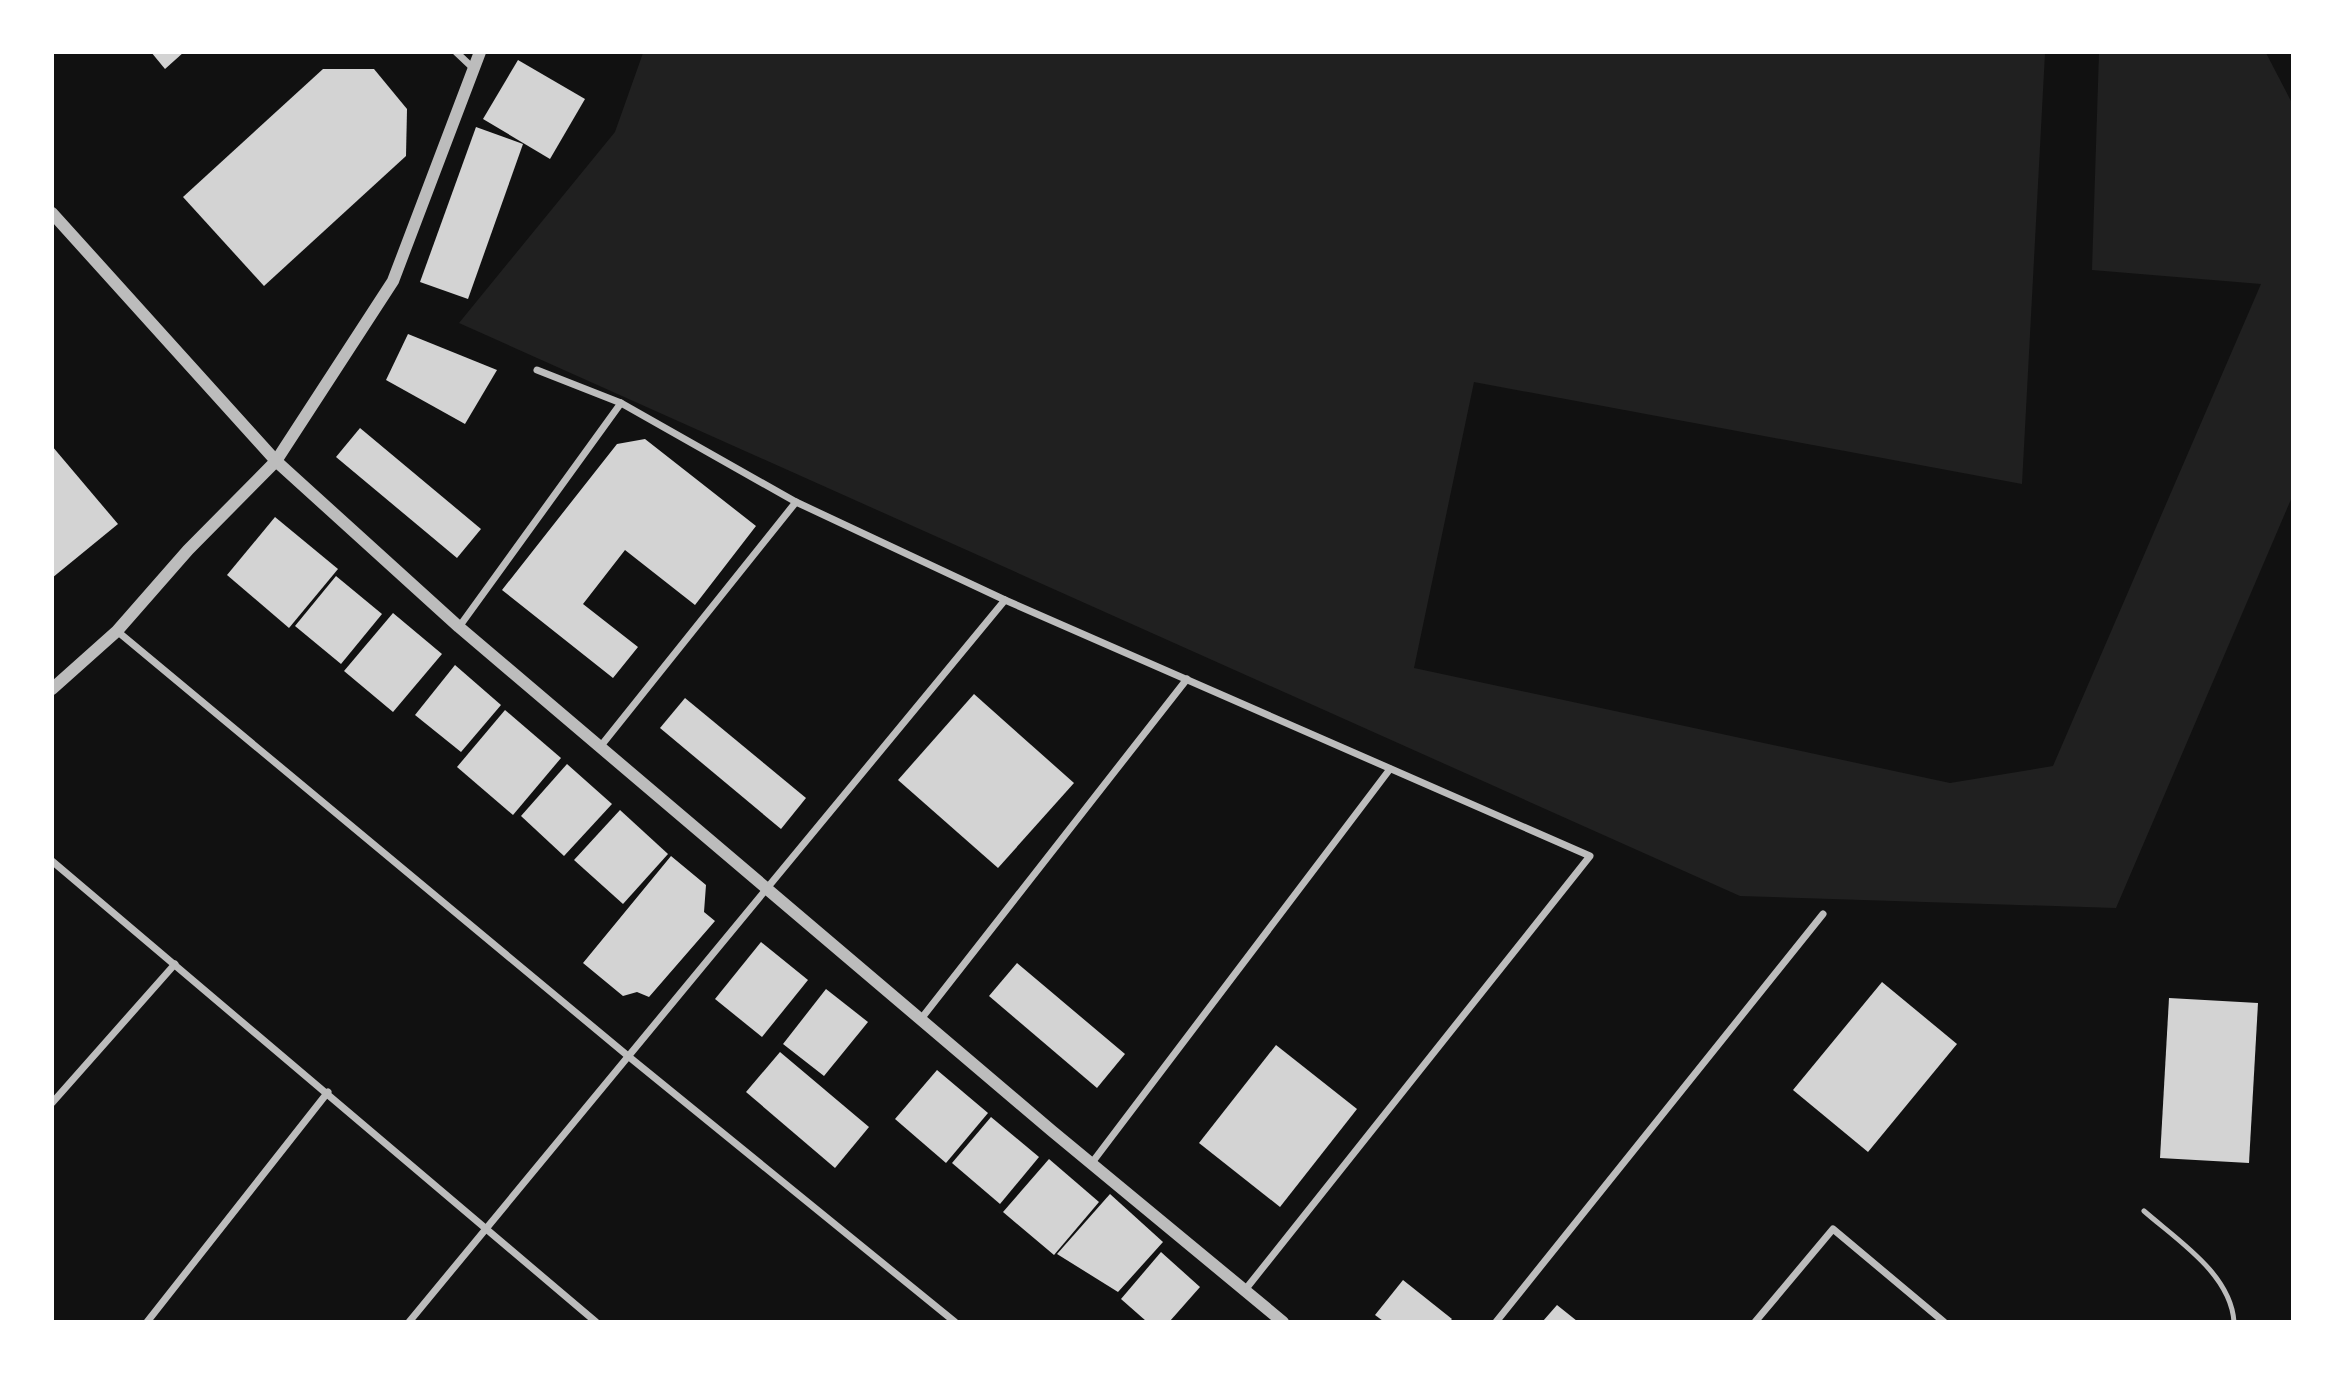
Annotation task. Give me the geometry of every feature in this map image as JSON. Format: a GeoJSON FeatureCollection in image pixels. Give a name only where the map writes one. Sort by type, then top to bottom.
{"type":"FeatureCollection","features":[{"type":"Feature","properties":{"kind":"street"},"geometry":{"type":"LineString","coordinates":[[456,52],[474,69]]}},
{"type":"Feature","properties":{"kind":"street"},"geometry":{"type":"LineString","coordinates":[[52,688],[117,631],[188,550],[276,461],[393,281],[480,52]]}},
{"type":"Feature","properties":{"kind":"street"},"geometry":{"type":"LineString","coordinates":[[52,213],[276,461],[459,627],[1091,1164],[1283,1321]]}},
{"type":"Feature","properties":{"kind":"street"},"geometry":{"type":"LineString","coordinates":[[537,370],[621,402],[796,502],[1005,600],[1590,856],[1245,1290]]}},
{"type":"Feature","properties":{"kind":"street"},"geometry":{"type":"LineString","coordinates":[[459,627],[621,402]]}},
{"type":"Feature","properties":{"kind":"street"},"geometry":{"type":"LineString","coordinates":[[600,747],[796,502]]}},
{"type":"Feature","properties":{"kind":"street"},"geometry":{"type":"LineString","coordinates":[[409,1321],[1005,600]]}},
{"type":"Feature","properties":{"kind":"street"},"geometry":{"type":"LineString","coordinates":[[117,631],[628,1056],[955,1321]]}},
{"type":"Feature","properties":{"kind":"street"},"geometry":{"type":"LineString","coordinates":[[921,1019],[1186,679]]}},
{"type":"Feature","properties":{"kind":"street"},"geometry":{"type":"LineString","coordinates":[[1091,1164],[1391,769]]}},
{"type":"Feature","properties":{"kind":"street"},"geometry":{"type":"LineString","coordinates":[[52,860],[596,1321]]}},
{"type":"Feature","properties":{"kind":"street"},"geometry":{"type":"LineString","coordinates":[[1496,1321],[1823,914]]}},
{"type":"Feature","properties":{"kind":"street"},"geometry":{"type":"LineString","coordinates":[[52,1103],[175,964]]}},
{"type":"Feature","properties":{"kind":"street"},"geometry":{"type":"LineString","coordinates":[[147,1321],[328,1092]]}},
{"type":"Feature","properties":{"kind":"street"},"geometry":{"type":"LineString","coordinates":[[1755,1321],[1833,1229],[1944,1321]]}},
{"type":"Feature","properties":{"kind":"lane"},"geometry":{"type":"LineString","coordinates":[[2144,1211],[2209,1268],[2221,1282],[2230,1298],[2234,1321]]}},
{"type":"Feature","properties":{"kind":"shaded area"},"geometry":{"type":"Polygon","coordinates":[[[643,53],[2045,53],[2022,484],[1474,382],[1414,668],[1950,783],[2053,766],[2261,284],[2092,270],[2099,53],[2266,53],[2292,103],[2292,497],[2116,908],[1740,896],[459,323],[615,132],[643,53]]]}},
{"type":"Feature","properties":{"kind":"building"},"geometry":{"type":"Polygon","coordinates":[[[151,52],[184,52],[165,69],[151,52]]]}},
{"type":"Feature","properties":{"kind":"building"},"geometry":{"type":"Polygon","coordinates":[[[518,60],[585,99],[550,159],[483,119],[518,60]]]}},
{"type":"Feature","properties":{"kind":"building"},"geometry":{"type":"Polygon","coordinates":[[[323,69],[374,69],[407,109],[406,156],[264,286],[183,197],[323,69]]]}},
{"type":"Feature","properties":{"kind":"building"},"geometry":{"type":"Polygon","coordinates":[[[476,127],[523,144],[468,299],[420,282],[476,127]]]}},
{"type":"Feature","properties":{"kind":"building"},"geometry":{"type":"Polygon","coordinates":[[[408,334],[497,370],[465,424],[386,380],[408,334]]]}},
{"type":"Feature","properties":{"kind":"building"},"geometry":{"type":"Polygon","coordinates":[[[360,428],[481,529],[457,558],[336,457],[360,428]]]}},
{"type":"Feature","properties":{"kind":"building"},"geometry":{"type":"Polygon","coordinates":[[[645,439],[756,526],[695,605],[625,550],[583,604],[638,647],[613,678],[502,590],[617,444],[645,439]]]}},
{"type":"Feature","properties":{"kind":"building"},"geometry":{"type":"Polygon","coordinates":[[[52,446],[118,524],[52,578],[52,446]]]}},
{"type":"Feature","properties":{"kind":"building"},"geometry":{"type":"Polygon","coordinates":[[[275,517],[338,569],[289,628],[227,575],[275,517]]]}},
{"type":"Feature","properties":{"kind":"building"},"geometry":{"type":"Polygon","coordinates":[[[336,576],[382,614],[341,664],[295,626],[336,576]]]}},
{"type":"Feature","properties":{"kind":"building"},"geometry":{"type":"Polygon","coordinates":[[[393,613],[442,654],[393,712],[344,671],[393,613]]]}},
{"type":"Feature","properties":{"kind":"building"},"geometry":{"type":"Polygon","coordinates":[[[455,665],[501,705],[461,752],[415,715],[455,665]]]}},
{"type":"Feature","properties":{"kind":"building"},"geometry":{"type":"Polygon","coordinates":[[[974,694],[1074,783],[998,868],[898,780],[974,694]]]}},
{"type":"Feature","properties":{"kind":"building"},"geometry":{"type":"Polygon","coordinates":[[[685,698],[806,798],[781,829],[660,728],[685,698]]]}},
{"type":"Feature","properties":{"kind":"building"},"geometry":{"type":"Polygon","coordinates":[[[505,710],[561,758],[513,815],[457,767],[505,710]]]}},
{"type":"Feature","properties":{"kind":"building"},"geometry":{"type":"Polygon","coordinates":[[[567,764],[612,804],[564,856],[521,816],[567,764]]]}},
{"type":"Feature","properties":{"kind":"building"},"geometry":{"type":"Polygon","coordinates":[[[620,810],[668,854],[623,904],[574,860],[620,810]]]}},
{"type":"Feature","properties":{"kind":"building"},"geometry":{"type":"Polygon","coordinates":[[[671,856],[706,885],[704,912],[715,921],[649,997],[637,992],[623,996],[583,963],[671,856]]]}},
{"type":"Feature","properties":{"kind":"building"},"geometry":{"type":"Polygon","coordinates":[[[761,942],[808,980],[762,1037],[715,999],[761,942]]]}},
{"type":"Feature","properties":{"kind":"building"},"geometry":{"type":"Polygon","coordinates":[[[1017,963],[1125,1054],[1097,1088],[989,996],[1017,963]]]}},
{"type":"Feature","properties":{"kind":"building"},"geometry":{"type":"Polygon","coordinates":[[[1882,982],[1957,1044],[1868,1152],[1793,1090],[1882,982]]]}},
{"type":"Feature","properties":{"kind":"building"},"geometry":{"type":"Polygon","coordinates":[[[826,989],[868,1022],[824,1076],[783,1044],[826,989]]]}},
{"type":"Feature","properties":{"kind":"building"},"geometry":{"type":"Polygon","coordinates":[[[2169,998],[2258,1003],[2249,1163],[2160,1158],[2169,998]]]}},
{"type":"Feature","properties":{"kind":"building"},"geometry":{"type":"Polygon","coordinates":[[[1276,1045],[1357,1109],[1280,1207],[1199,1143],[1276,1045]]]}},
{"type":"Feature","properties":{"kind":"building"},"geometry":{"type":"Polygon","coordinates":[[[780,1052],[869,1127],[835,1168],[746,1092],[780,1052]]]}},
{"type":"Feature","properties":{"kind":"building"},"geometry":{"type":"Polygon","coordinates":[[[937,1070],[988,1113],[946,1163],[895,1119],[937,1070]]]}},
{"type":"Feature","properties":{"kind":"building"},"geometry":{"type":"Polygon","coordinates":[[[991,1117],[1039,1157],[1000,1204],[952,1163],[991,1117]]]}},
{"type":"Feature","properties":{"kind":"building"},"geometry":{"type":"Polygon","coordinates":[[[1049,1159],[1099,1202],[1054,1255],[1003,1212],[1049,1159]]]}},
{"type":"Feature","properties":{"kind":"building"},"geometry":{"type":"Polygon","coordinates":[[[1110,1194],[1163,1242],[1118,1292],[1057,1254],[1110,1194]]]}},
{"type":"Feature","properties":{"kind":"building"},"geometry":{"type":"Polygon","coordinates":[[[1161,1252],[1200,1287],[1170,1321],[1146,1321],[1121,1299],[1161,1252]]]}},
{"type":"Feature","properties":{"kind":"building"},"geometry":{"type":"Polygon","coordinates":[[[1403,1280],[1452,1319],[1383,1321],[1375,1315],[1403,1280]]]}},
{"type":"Feature","properties":{"kind":"building"},"geometry":{"type":"Polygon","coordinates":[[[1557,1305],[1577,1321],[1543,1321],[1557,1305]]]}}]}
